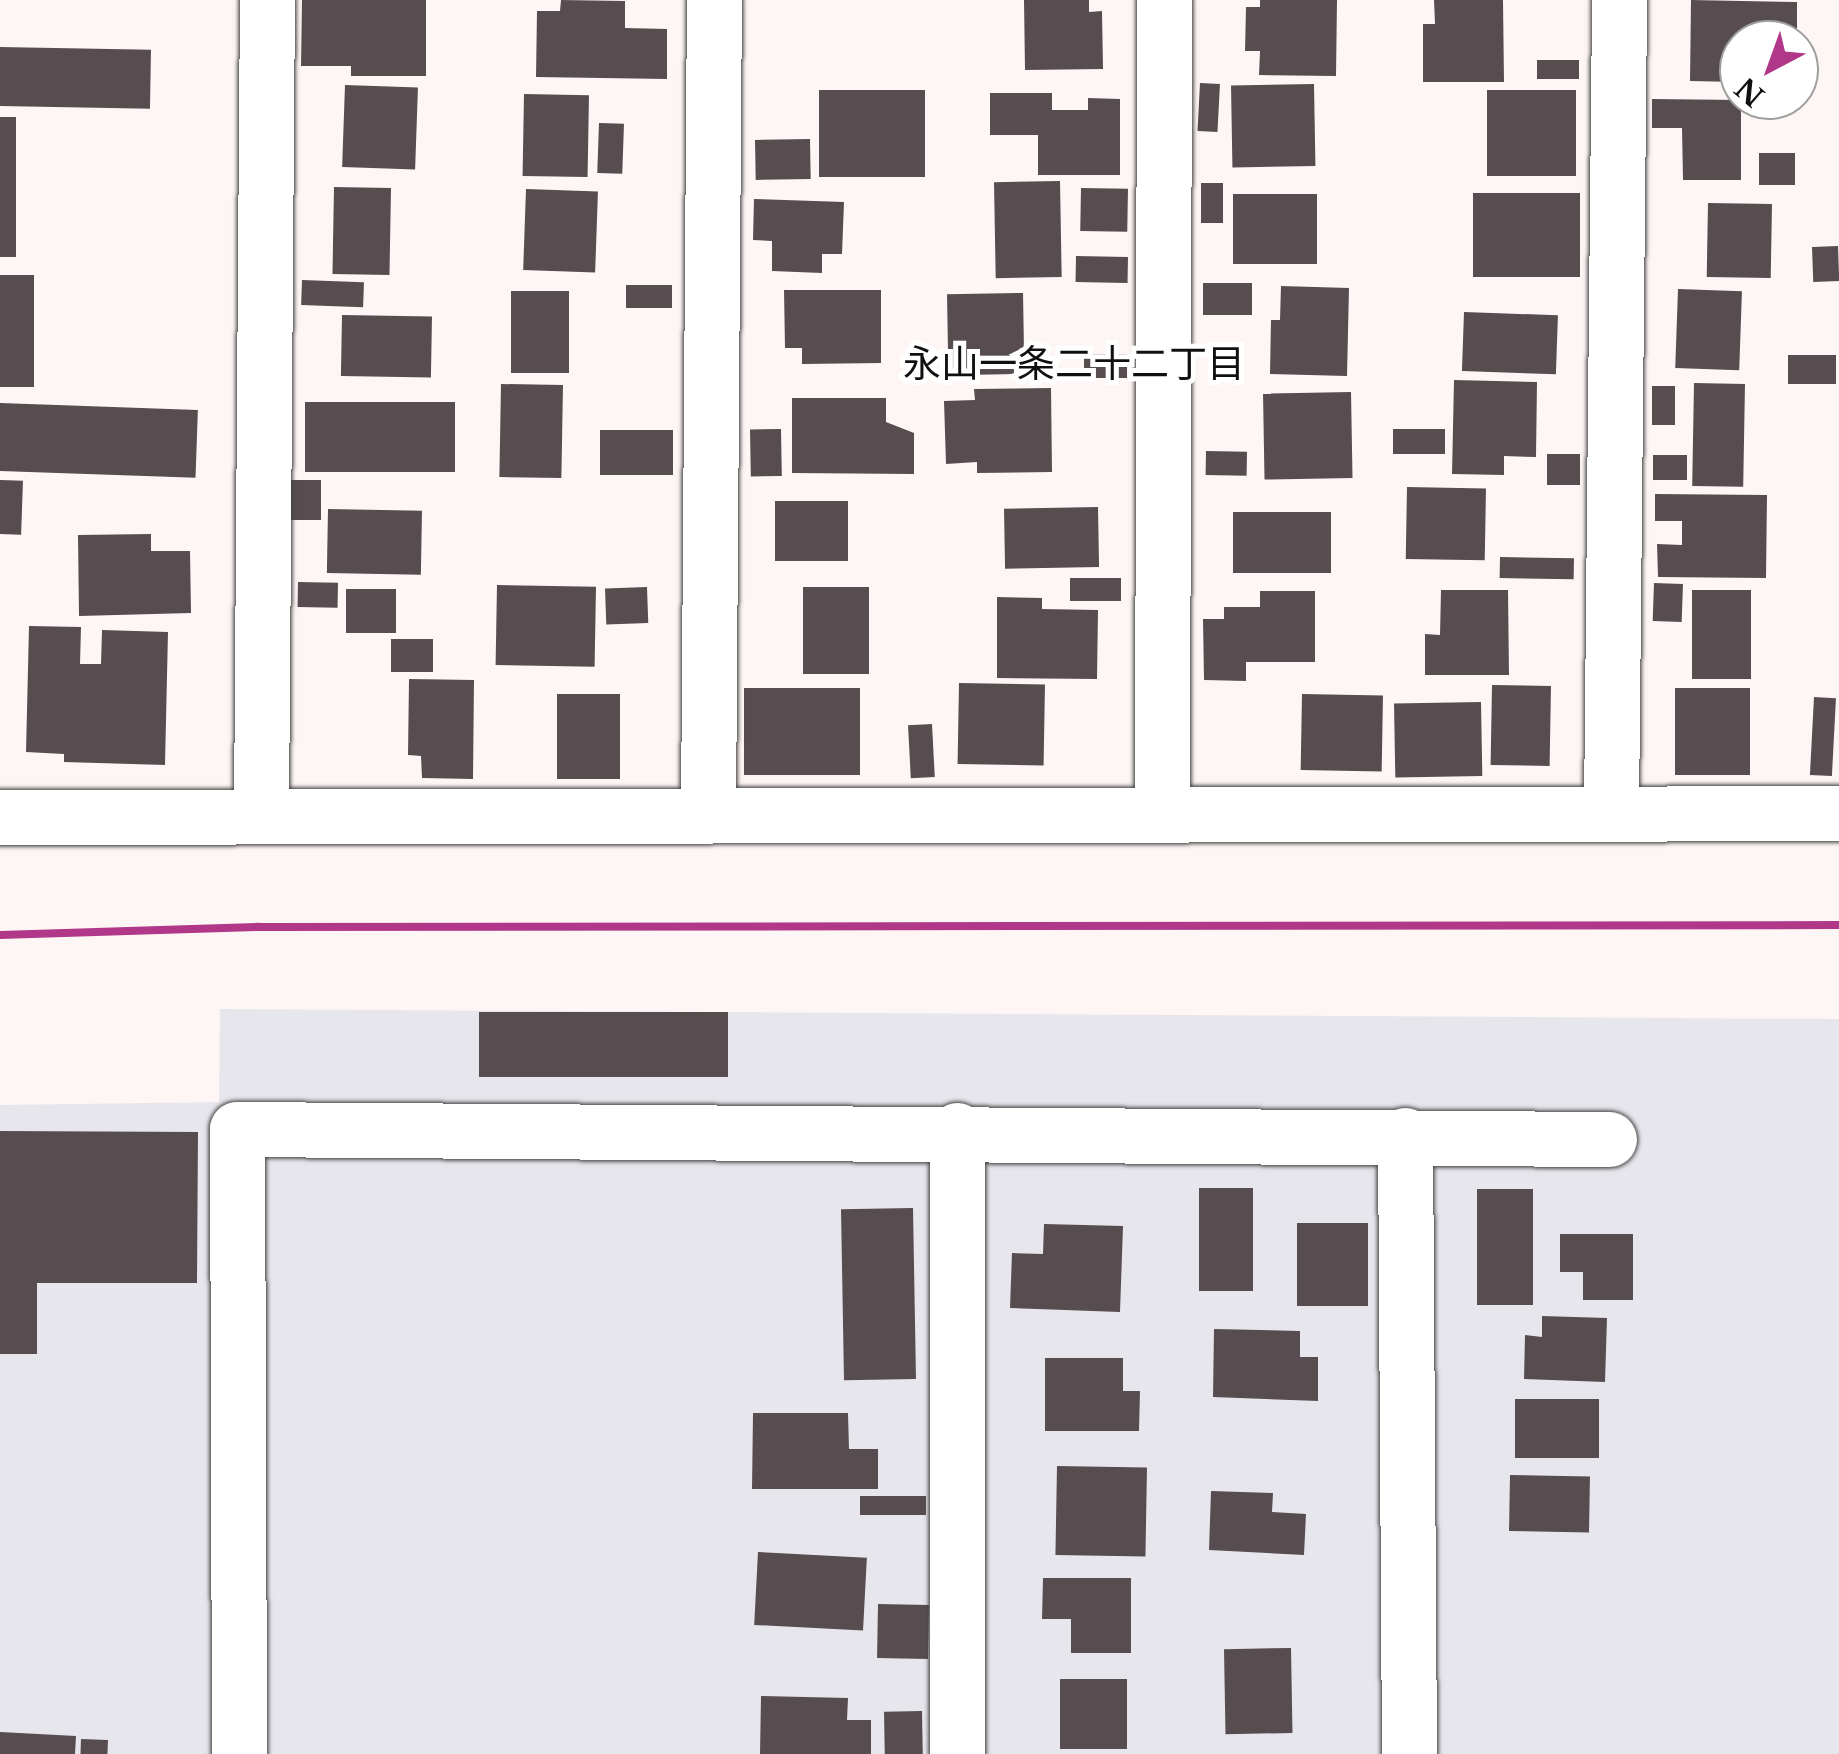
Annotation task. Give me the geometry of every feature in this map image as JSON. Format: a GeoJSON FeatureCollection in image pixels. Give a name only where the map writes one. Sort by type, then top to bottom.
{"type":"FeatureCollection","features":[{"type":"Feature","properties":{"kind":"street"},"geometry":{"type":"LineString","coordinates":[[261,812],[267,0]]}},
{"type":"Feature","properties":{"kind":"street"},"geometry":{"type":"LineString","coordinates":[[708,811],[714,0]]}},
{"type":"Feature","properties":{"kind":"street"},"geometry":{"type":"LineString","coordinates":[[1162,810],[1164,0]]}},
{"type":"Feature","properties":{"kind":"street"},"geometry":{"type":"LineString","coordinates":[[1611,811],[1619,0]]}},
{"type":"Feature","properties":{"kind":"street"},"geometry":{"type":"LineString","coordinates":[[0,817],[261,812],[1839,812]]}},
{"type":"Feature","properties":{"kind":"street"},"geometry":{"type":"LineString","coordinates":[[239,1754],[238,1129],[957,1130],[1609,1139]]}},
{"type":"Feature","properties":{"kind":"street"},"geometry":{"type":"LineString","coordinates":[[957,1130],[957,1754]]}},
{"type":"Feature","properties":{"kind":"street"},"geometry":{"type":"LineString","coordinates":[[1405,1135],[1409,1754]]}},
{"type":"Feature","properties":{"kind":"shaded area"},"geometry":{"type":"Polygon","coordinates":[[[220,1009],[1839,1019],[1839,1754],[0,1754],[0,1105],[219,1102],[220,1009]]]}},
{"type":"Feature","properties":{"kind":"building"},"geometry":{"type":"Polygon","coordinates":[[[302,0],[426,0],[426,76],[351,76],[351,66],[301,66],[302,0]]]}},
{"type":"Feature","properties":{"kind":"building"},"geometry":{"type":"Polygon","coordinates":[[[561,0],[625,1],[625,28],[667,29],[667,79],[536,77],[537,11],[560,11],[561,0]]]}},
{"type":"Feature","properties":{"kind":"building"},"geometry":{"type":"Polygon","coordinates":[[[1024,0],[1089,0],[1089,12],[1102,11],[1103,69],[1025,70],[1024,0]]]}},
{"type":"Feature","properties":{"kind":"building"},"geometry":{"type":"Polygon","coordinates":[[[1260,0],[1337,0],[1336,76],[1259,75],[1260,51],[1245,51],[1246,7],[1260,7],[1260,0]]]}},
{"type":"Feature","properties":{"kind":"building"},"geometry":{"type":"Polygon","coordinates":[[[1434,0],[1503,0],[1504,82],[1423,82],[1423,24],[1435,24],[1434,0]]]}},
{"type":"Feature","properties":{"kind":"building"},"geometry":{"type":"Polygon","coordinates":[[[1691,0],[1797,2],[1797,20],[1719,20],[1719,82],[1690,81],[1691,0]]]}},
{"type":"Feature","properties":{"kind":"building"},"geometry":{"type":"Polygon","coordinates":[[[0,47],[151,50],[150,109],[0,106],[0,47]]]}},
{"type":"Feature","properties":{"kind":"building"},"geometry":{"type":"Polygon","coordinates":[[[1537,60],[1579,60],[1579,79],[1537,79],[1537,60]]]}},
{"type":"Feature","properties":{"kind":"building"},"geometry":{"type":"Polygon","coordinates":[[[1200,83],[1220,84],[1217,132],[1197,131],[1200,83]]]}},
{"type":"Feature","properties":{"kind":"building"},"geometry":{"type":"Polygon","coordinates":[[[1314,84],[1315,166],[1232,167],[1231,85],[1314,84]]]}},
{"type":"Feature","properties":{"kind":"building"},"geometry":{"type":"Polygon","coordinates":[[[345,85],[418,88],[415,169],[342,167],[345,85]]]}},
{"type":"Feature","properties":{"kind":"building"},"geometry":{"type":"Polygon","coordinates":[[[819,90],[925,90],[925,177],[819,177],[819,90]]]}},
{"type":"Feature","properties":{"kind":"building"},"geometry":{"type":"Polygon","coordinates":[[[1487,90],[1576,90],[1576,176],[1487,176],[1487,90]]]}},
{"type":"Feature","properties":{"kind":"building"},"geometry":{"type":"Polygon","coordinates":[[[990,93],[1052,93],[1052,110],[1088,110],[1088,98],[1120,99],[1120,175],[1038,175],[1038,135],[990,135],[990,93]]]}},
{"type":"Feature","properties":{"kind":"building"},"geometry":{"type":"Polygon","coordinates":[[[524,94],[589,95],[588,177],[523,176],[524,94]]]}},
{"type":"Feature","properties":{"kind":"building"},"geometry":{"type":"Polygon","coordinates":[[[1652,99],[1719,100],[1719,120],[1741,120],[1741,180],[1683,180],[1682,128],[1652,128],[1652,99]]]}},
{"type":"Feature","properties":{"kind":"building"},"geometry":{"type":"Polygon","coordinates":[[[0,117],[16,117],[16,257],[0,257],[0,117]]]}},
{"type":"Feature","properties":{"kind":"building"},"geometry":{"type":"Polygon","coordinates":[[[599,123],[624,124],[622,174],[597,173],[599,123]]]}},
{"type":"Feature","properties":{"kind":"building"},"geometry":{"type":"Polygon","coordinates":[[[810,139],[811,179],[756,180],[755,140],[810,139]]]}},
{"type":"Feature","properties":{"kind":"building"},"geometry":{"type":"Polygon","coordinates":[[[1759,153],[1795,153],[1795,185],[1759,185],[1759,153]]]}},
{"type":"Feature","properties":{"kind":"building"},"geometry":{"type":"Polygon","coordinates":[[[1060,181],[1062,277],[996,278],[994,182],[1060,181]]]}},
{"type":"Feature","properties":{"kind":"building"},"geometry":{"type":"Polygon","coordinates":[[[1201,183],[1223,183],[1223,223],[1201,223],[1201,183]]]}},
{"type":"Feature","properties":{"kind":"building"},"geometry":{"type":"Polygon","coordinates":[[[334,187],[391,188],[389,275],[332,274],[334,187]]]}},
{"type":"Feature","properties":{"kind":"building"},"geometry":{"type":"Polygon","coordinates":[[[1081,188],[1128,189],[1127,232],[1080,231],[1081,188]]]}},
{"type":"Feature","properties":{"kind":"building"},"geometry":{"type":"Polygon","coordinates":[[[526,189],[598,192],[595,272],[523,270],[526,189]]]}},
{"type":"Feature","properties":{"kind":"building"},"geometry":{"type":"Polygon","coordinates":[[[1473,193],[1580,193],[1580,277],[1473,277],[1473,193]]]}},
{"type":"Feature","properties":{"kind":"building"},"geometry":{"type":"Polygon","coordinates":[[[1233,194],[1317,194],[1317,264],[1233,264],[1233,194]]]}},
{"type":"Feature","properties":{"kind":"building"},"geometry":{"type":"Polygon","coordinates":[[[754,199],[844,202],[842,254],[822,254],[822,273],[772,271],[772,241],[753,240],[754,199]]]}},
{"type":"Feature","properties":{"kind":"building"},"geometry":{"type":"Polygon","coordinates":[[[1708,203],[1772,204],[1771,278],[1707,277],[1708,203]]]}},
{"type":"Feature","properties":{"kind":"building"},"geometry":{"type":"Polygon","coordinates":[[[1838,246],[1839,281],[1813,282],[1812,247],[1838,246]]]}},
{"type":"Feature","properties":{"kind":"building"},"geometry":{"type":"Polygon","coordinates":[[[1076,256],[1128,257],[1128,283],[1076,282],[1076,256]]]}},
{"type":"Feature","properties":{"kind":"building"},"geometry":{"type":"Polygon","coordinates":[[[0,275],[34,275],[34,387],[0,387],[0,275]]]}},
{"type":"Feature","properties":{"kind":"building"},"geometry":{"type":"Polygon","coordinates":[[[302,280],[364,282],[363,307],[301,305],[302,280]]]}},
{"type":"Feature","properties":{"kind":"building"},"geometry":{"type":"Polygon","coordinates":[[[1203,283],[1252,283],[1252,315],[1203,315],[1203,283]]]}},
{"type":"Feature","properties":{"kind":"building"},"geometry":{"type":"Polygon","coordinates":[[[626,285],[672,285],[672,308],[626,308],[626,285]]]}},
{"type":"Feature","properties":{"kind":"building"},"geometry":{"type":"Polygon","coordinates":[[[1281,286],[1349,288],[1347,376],[1270,374],[1271,320],[1280,320],[1281,286]]]}},
{"type":"Feature","properties":{"kind":"building"},"geometry":{"type":"Polygon","coordinates":[[[1678,289],[1742,291],[1739,370],[1675,368],[1678,289]]]}},
{"type":"Feature","properties":{"kind":"building"},"geometry":{"type":"Polygon","coordinates":[[[784,290],[881,290],[881,363],[802,364],[802,348],[785,348],[784,290]]]}},
{"type":"Feature","properties":{"kind":"building"},"geometry":{"type":"Polygon","coordinates":[[[511,291],[569,291],[569,373],[511,373],[511,291]]]}},
{"type":"Feature","properties":{"kind":"building"},"geometry":{"type":"Polygon","coordinates":[[[1023,293],[1024,374],[948,375],[947,294],[1023,293]]]}},
{"type":"Feature","properties":{"kind":"building"},"geometry":{"type":"Polygon","coordinates":[[[1464,312],[1558,315],[1556,374],[1462,371],[1464,312]]]}},
{"type":"Feature","properties":{"kind":"building"},"geometry":{"type":"Polygon","coordinates":[[[342,315],[432,317],[431,378],[341,376],[342,315]]]}},
{"type":"Feature","properties":{"kind":"building"},"geometry":{"type":"Polygon","coordinates":[[[1084,354],[1127,354],[1127,378],[1084,378],[1084,354]]]}},
{"type":"Feature","properties":{"kind":"building"},"geometry":{"type":"Polygon","coordinates":[[[1788,355],[1836,355],[1836,384],[1788,384],[1788,355]]]}},
{"type":"Feature","properties":{"kind":"building"},"geometry":{"type":"Polygon","coordinates":[[[1454,380],[1537,382],[1536,457],[1504,456],[1504,475],[1452,474],[1454,380]]]}},
{"type":"Feature","properties":{"kind":"building"},"geometry":{"type":"Polygon","coordinates":[[[1694,383],[1745,384],[1743,487],[1692,486],[1694,383]]]}},
{"type":"Feature","properties":{"kind":"building"},"geometry":{"type":"Polygon","coordinates":[[[501,384],[563,385],[561,478],[499,477],[501,384]]]}},
{"type":"Feature","properties":{"kind":"building"},"geometry":{"type":"Polygon","coordinates":[[[1652,386],[1675,386],[1675,425],[1652,425],[1652,386]]]}},
{"type":"Feature","properties":{"kind":"building"},"geometry":{"type":"Polygon","coordinates":[[[1051,388],[1052,472],[977,473],[977,462],[946,464],[944,401],[975,400],[974,389],[1051,388]]]}},
{"type":"Feature","properties":{"kind":"building"},"geometry":{"type":"Polygon","coordinates":[[[1351,392],[1353,478],[1265,480],[1263,394],[1351,392]]]}},
{"type":"Feature","properties":{"kind":"building"},"geometry":{"type":"Polygon","coordinates":[[[792,398],[886,398],[886,422],[914,433],[914,474],[792,473],[792,398]]]}},
{"type":"Feature","properties":{"kind":"building"},"geometry":{"type":"Polygon","coordinates":[[[305,402],[455,402],[455,472],[305,472],[305,402]]]}},
{"type":"Feature","properties":{"kind":"building"},"geometry":{"type":"Polygon","coordinates":[[[0,403],[198,410],[196,478],[0,471],[0,403]]]}},
{"type":"Feature","properties":{"kind":"building"},"geometry":{"type":"Polygon","coordinates":[[[781,429],[782,476],[751,477],[750,430],[781,429]]]}},
{"type":"Feature","properties":{"kind":"building"},"geometry":{"type":"Polygon","coordinates":[[[1393,429],[1445,429],[1445,454],[1393,454],[1393,429]]]}},
{"type":"Feature","properties":{"kind":"building"},"geometry":{"type":"Polygon","coordinates":[[[600,430],[673,430],[673,475],[600,475],[600,430]]]}},
{"type":"Feature","properties":{"kind":"building"},"geometry":{"type":"Polygon","coordinates":[[[1206,451],[1247,452],[1247,476],[1206,475],[1206,451]]]}},
{"type":"Feature","properties":{"kind":"building"},"geometry":{"type":"Polygon","coordinates":[[[1547,454],[1580,454],[1580,485],[1547,485],[1547,454]]]}},
{"type":"Feature","properties":{"kind":"building"},"geometry":{"type":"Polygon","coordinates":[[[1653,455],[1687,455],[1687,480],[1653,480],[1653,455]]]}},
{"type":"Feature","properties":{"kind":"building"},"geometry":{"type":"Polygon","coordinates":[[[0,480],[23,481],[21,535],[0,534],[0,480]]]}},
{"type":"Feature","properties":{"kind":"building"},"geometry":{"type":"Polygon","coordinates":[[[290,480],[321,480],[321,520],[290,520],[290,480]]]}},
{"type":"Feature","properties":{"kind":"building"},"geometry":{"type":"Polygon","coordinates":[[[1407,487],[1486,488],[1485,560],[1406,559],[1407,487]]]}},
{"type":"Feature","properties":{"kind":"building"},"geometry":{"type":"Polygon","coordinates":[[[1655,494],[1767,495],[1766,578],[1658,577],[1657,544],[1682,545],[1682,521],[1655,521],[1655,494]]]}},
{"type":"Feature","properties":{"kind":"building"},"geometry":{"type":"Polygon","coordinates":[[[775,501],[848,501],[848,561],[775,561],[775,501]]]}},
{"type":"Feature","properties":{"kind":"building"},"geometry":{"type":"Polygon","coordinates":[[[1098,507],[1099,567],[1005,569],[1004,509],[1098,507]]]}},
{"type":"Feature","properties":{"kind":"building"},"geometry":{"type":"Polygon","coordinates":[[[328,509],[422,511],[421,575],[327,573],[328,509]]]}},
{"type":"Feature","properties":{"kind":"building"},"geometry":{"type":"Polygon","coordinates":[[[1233,512],[1331,512],[1331,573],[1233,573],[1233,512]]]}},
{"type":"Feature","properties":{"kind":"building"},"geometry":{"type":"Polygon","coordinates":[[[151,534],[151,551],[190,551],[191,613],[79,616],[78,535],[151,534]]]}},
{"type":"Feature","properties":{"kind":"building"},"geometry":{"type":"Polygon","coordinates":[[[1500,557],[1574,558],[1574,579],[1500,578],[1500,557]]]}},
{"type":"Feature","properties":{"kind":"building"},"geometry":{"type":"Polygon","coordinates":[[[1070,578],[1121,578],[1121,601],[1070,601],[1070,578]]]}},
{"type":"Feature","properties":{"kind":"building"},"geometry":{"type":"Polygon","coordinates":[[[298,582],[338,583],[338,608],[298,607],[298,582]]]}},
{"type":"Feature","properties":{"kind":"building"},"geometry":{"type":"Polygon","coordinates":[[[1654,583],[1683,584],[1682,622],[1653,621],[1654,583]]]}},
{"type":"Feature","properties":{"kind":"building"},"geometry":{"type":"Polygon","coordinates":[[[497,585],[596,587],[595,667],[496,665],[497,585]]]}},
{"type":"Feature","properties":{"kind":"building"},"geometry":{"type":"Polygon","coordinates":[[[647,587],[648,623],[606,624],[605,588],[647,587]]]}},
{"type":"Feature","properties":{"kind":"building"},"geometry":{"type":"Polygon","coordinates":[[[803,587],[869,587],[869,674],[803,674],[803,587]]]}},
{"type":"Feature","properties":{"kind":"building"},"geometry":{"type":"Polygon","coordinates":[[[346,589],[396,589],[396,633],[346,633],[346,589]]]}},
{"type":"Feature","properties":{"kind":"building"},"geometry":{"type":"Polygon","coordinates":[[[1441,590],[1508,590],[1509,675],[1425,675],[1425,634],[1440,635],[1441,590]]]}},
{"type":"Feature","properties":{"kind":"building"},"geometry":{"type":"Polygon","coordinates":[[[1692,590],[1751,590],[1751,679],[1692,679],[1692,590]]]}},
{"type":"Feature","properties":{"kind":"building"},"geometry":{"type":"Polygon","coordinates":[[[1260,591],[1315,591],[1315,662],[1246,662],[1246,681],[1204,680],[1203,619],[1224,619],[1224,607],[1260,607],[1260,591]]]}},
{"type":"Feature","properties":{"kind":"building"},"geometry":{"type":"Polygon","coordinates":[[[997,597],[1042,598],[1042,609],[1098,610],[1097,679],[997,678],[997,597]]]}},
{"type":"Feature","properties":{"kind":"building"},"geometry":{"type":"Polygon","coordinates":[[[29,626],[81,627],[80,664],[101,664],[102,630],[168,632],[165,765],[64,762],[64,754],[26,752],[29,626]]]}},
{"type":"Feature","properties":{"kind":"building"},"geometry":{"type":"Polygon","coordinates":[[[391,639],[433,639],[433,672],[391,672],[391,639]]]}},
{"type":"Feature","properties":{"kind":"building"},"geometry":{"type":"Polygon","coordinates":[[[409,679],[474,680],[473,779],[422,778],[421,756],[408,755],[409,679]]]}},
{"type":"Feature","properties":{"kind":"building"},"geometry":{"type":"Polygon","coordinates":[[[959,683],[1045,685],[1044,765],[958,764],[959,683]]]}},
{"type":"Feature","properties":{"kind":"building"},"geometry":{"type":"Polygon","coordinates":[[[1492,685],[1551,686],[1550,766],[1491,765],[1492,685]]]}},
{"type":"Feature","properties":{"kind":"building"},"geometry":{"type":"Polygon","coordinates":[[[744,688],[860,688],[860,775],[744,775],[744,688]]]}},
{"type":"Feature","properties":{"kind":"building"},"geometry":{"type":"Polygon","coordinates":[[[1675,688],[1750,688],[1750,775],[1675,775],[1675,688]]]}},
{"type":"Feature","properties":{"kind":"building"},"geometry":{"type":"Polygon","coordinates":[[[557,694],[620,694],[620,779],[557,779],[557,694]]]}},
{"type":"Feature","properties":{"kind":"building"},"geometry":{"type":"Polygon","coordinates":[[[1302,694],[1383,695],[1382,771],[1301,770],[1302,694]]]}},
{"type":"Feature","properties":{"kind":"building"},"geometry":{"type":"Polygon","coordinates":[[[1814,697],[1836,698],[1832,776],[1810,775],[1814,697]]]}},
{"type":"Feature","properties":{"kind":"building"},"geometry":{"type":"Polygon","coordinates":[[[1481,702],[1482,776],[1395,778],[1394,704],[1481,702]]]}},
{"type":"Feature","properties":{"kind":"building"},"geometry":{"type":"Polygon","coordinates":[[[932,724],[935,777],[911,778],[908,725],[932,724]]]}},
{"type":"Feature","properties":{"kind":"building"},"geometry":{"type":"Polygon","coordinates":[[[479,1012],[728,1012],[728,1077],[479,1077],[479,1012]]]}},
{"type":"Feature","properties":{"kind":"building"},"geometry":{"type":"Polygon","coordinates":[[[0,1131],[198,1132],[197,1283],[37,1283],[37,1354],[0,1354],[0,1131]]]}},
{"type":"Feature","properties":{"kind":"building"},"geometry":{"type":"Polygon","coordinates":[[[1199,1188],[1253,1188],[1253,1291],[1199,1291],[1199,1188]]]}},
{"type":"Feature","properties":{"kind":"building"},"geometry":{"type":"Polygon","coordinates":[[[1477,1189],[1533,1189],[1533,1305],[1477,1305],[1477,1189]]]}},
{"type":"Feature","properties":{"kind":"building"},"geometry":{"type":"Polygon","coordinates":[[[913,1208],[916,1379],[844,1380],[841,1209],[913,1208]]]}},
{"type":"Feature","properties":{"kind":"building"},"geometry":{"type":"Polygon","coordinates":[[[1297,1223],[1368,1223],[1368,1306],[1297,1306],[1297,1223]]]}},
{"type":"Feature","properties":{"kind":"building"},"geometry":{"type":"Polygon","coordinates":[[[1044,1224],[1123,1226],[1120,1312],[1010,1308],[1012,1253],[1043,1254],[1044,1224]]]}},
{"type":"Feature","properties":{"kind":"building"},"geometry":{"type":"Polygon","coordinates":[[[1560,1234],[1633,1234],[1633,1300],[1583,1300],[1583,1272],[1560,1272],[1560,1234]]]}},
{"type":"Feature","properties":{"kind":"building"},"geometry":{"type":"Polygon","coordinates":[[[1542,1316],[1607,1318],[1605,1382],[1524,1379],[1525,1335],[1542,1337],[1542,1316]]]}},
{"type":"Feature","properties":{"kind":"building"},"geometry":{"type":"Polygon","coordinates":[[[1214,1329],[1300,1331],[1300,1357],[1318,1357],[1318,1401],[1213,1397],[1214,1329]]]}},
{"type":"Feature","properties":{"kind":"building"},"geometry":{"type":"Polygon","coordinates":[[[1045,1358],[1123,1358],[1123,1391],[1140,1391],[1139,1431],[1045,1431],[1045,1358]]]}},
{"type":"Feature","properties":{"kind":"building"},"geometry":{"type":"Polygon","coordinates":[[[1515,1399],[1599,1399],[1599,1458],[1515,1458],[1515,1399]]]}},
{"type":"Feature","properties":{"kind":"building"},"geometry":{"type":"Polygon","coordinates":[[[753,1413],[848,1413],[849,1449],[878,1449],[878,1489],[752,1489],[753,1413]]]}},
{"type":"Feature","properties":{"kind":"building"},"geometry":{"type":"Polygon","coordinates":[[[1057,1466],[1147,1468],[1145,1557],[1055,1555],[1057,1466]]]}},
{"type":"Feature","properties":{"kind":"building"},"geometry":{"type":"Polygon","coordinates":[[[1510,1475],[1590,1476],[1589,1532],[1509,1531],[1510,1475]]]}},
{"type":"Feature","properties":{"kind":"building"},"geometry":{"type":"Polygon","coordinates":[[[1211,1491],[1273,1493],[1272,1512],[1306,1514],[1304,1555],[1209,1550],[1211,1491]]]}},
{"type":"Feature","properties":{"kind":"building"},"geometry":{"type":"Polygon","coordinates":[[[860,1496],[926,1496],[926,1515],[860,1515],[860,1496]]]}},
{"type":"Feature","properties":{"kind":"building"},"geometry":{"type":"Polygon","coordinates":[[[758,1552],[867,1558],[863,1631],[754,1625],[758,1552]]]}},
{"type":"Feature","properties":{"kind":"building"},"geometry":{"type":"Polygon","coordinates":[[[1043,1578],[1131,1578],[1131,1653],[1071,1653],[1071,1619],[1042,1619],[1043,1578]]]}},
{"type":"Feature","properties":{"kind":"building"},"geometry":{"type":"Polygon","coordinates":[[[878,1604],[929,1605],[928,1659],[877,1658],[878,1604]]]}},
{"type":"Feature","properties":{"kind":"building"},"geometry":{"type":"Polygon","coordinates":[[[1291,1648],[1292,1733],[1225,1734],[1224,1649],[1291,1648]]]}},
{"type":"Feature","properties":{"kind":"building"},"geometry":{"type":"Polygon","coordinates":[[[1060,1679],[1127,1679],[1127,1749],[1060,1749],[1060,1679]]]}},
{"type":"Feature","properties":{"kind":"building"},"geometry":{"type":"Polygon","coordinates":[[[761,1696],[848,1698],[847,1720],[871,1720],[871,1754],[760,1754],[761,1696]]]}},
{"type":"Feature","properties":{"kind":"building"},"geometry":{"type":"Polygon","coordinates":[[[922,1711],[923,1754],[885,1754],[884,1712],[922,1711]]]}},
{"type":"Feature","properties":{"kind":"building"},"geometry":{"type":"Polygon","coordinates":[[[0,1732],[76,1736],[75,1754],[0,1754],[0,1732]]]}},
{"type":"Feature","properties":{"kind":"building"},"geometry":{"type":"Polygon","coordinates":[[[81,1739],[108,1740],[107,1754],[80,1754],[81,1739]]]}},
{"type":"Feature","properties":{"kind":"railway"},"geometry":{"type":"LineString","coordinates":[[0,935],[259,927],[1839,925]]}},
{"type":"Feature","properties":{"kind":"district","name":"永山一条二十二丁目"},"geometry":{"type":"Point","coordinates":[1074,364]}}]}
